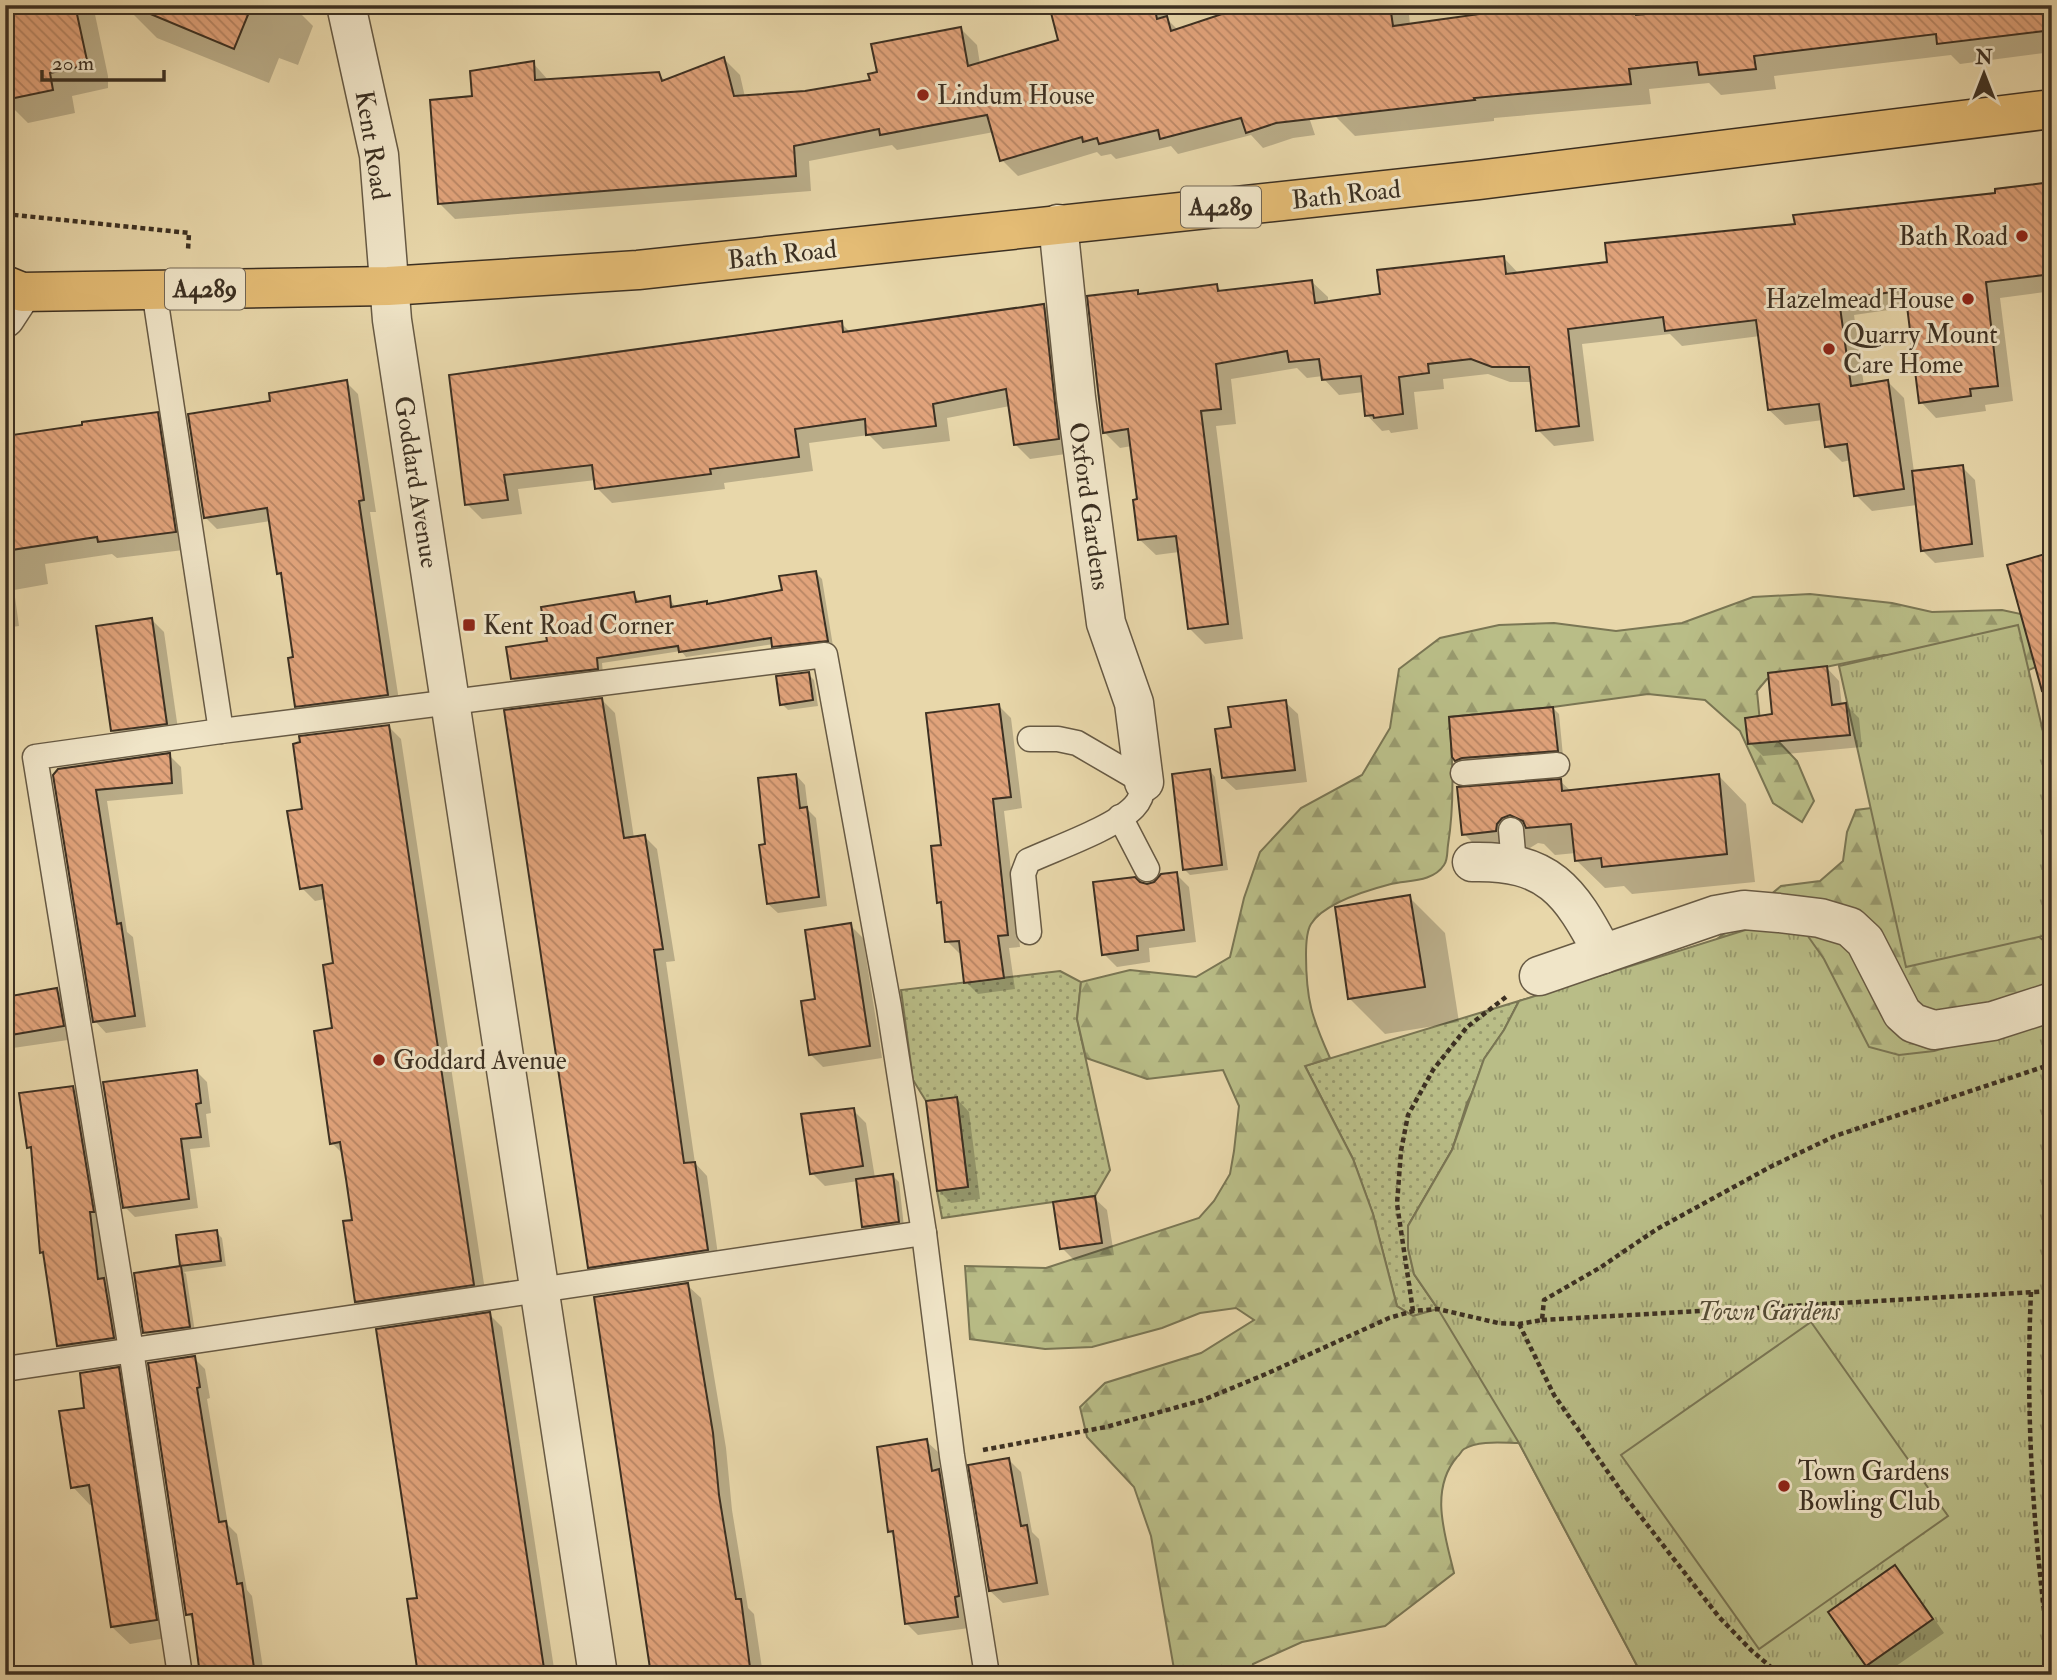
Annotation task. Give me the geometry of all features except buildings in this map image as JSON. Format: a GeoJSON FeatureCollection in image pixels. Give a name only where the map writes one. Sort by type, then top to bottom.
{"type":"FeatureCollection","features":[{"type":"Feature","properties":{"kind":"main road","name":"Bath Road"},"geometry":{"type":"LineString","coordinates":[[388,286],[638,270],[1478,180],[2052,109]]}},
{"type":"Feature","properties":{"kind":"main road","name":"A4289"},"geometry":{"type":"LineString","coordinates":[[11,298],[169,290],[388,286]]}},
{"type":"Feature","properties":{"kind":"street","name":"Kent Road"},"geometry":{"type":"LineString","coordinates":[[346,5],[379,155],[388,286]]}},
{"type":"Feature","properties":{"kind":"street","name":"Oxford Gardens"},"geometry":{"type":"LineString","coordinates":[[1058,224],[1076,398],[1106,623],[1134,702],[1144,782]]}},
{"type":"Feature","properties":{"kind":"street","name":"Goddard Avenue"},"geometry":{"type":"LineString","coordinates":[[388,286],[598,1675]]}},
{"type":"Feature","properties":{"kind":"street"},"geometry":{"type":"LineString","coordinates":[[1472,862],[1497,861],[1513,847],[1565,893],[1586,921],[1603,954]]}},
{"type":"Feature","properties":{"kind":"street"},"geometry":{"type":"LineString","coordinates":[[1539,976],[1716,915],[1744,911],[1820,918],[1850,927],[1865,941],[1902,1013],[1913,1023],[1934,1030],[1993,1021],[2052,1002]]}},
{"type":"Feature","properties":{"kind":"lane"},"geometry":{"type":"LineString","coordinates":[[169,290],[221,731]]}},
{"type":"Feature","properties":{"kind":"lane"},"geometry":{"type":"LineString","coordinates":[[180,1675],[131,1350],[35,757],[450,701],[825,655],[886,993],[923,1233],[952,1456],[987,1675]]}},
{"type":"Feature","properties":{"kind":"lane"},"geometry":{"type":"LineString","coordinates":[[1029,932],[1023,874],[1028,861],[1120,817],[1135,807],[1142,795],[1144,782],[1077,743],[1058,739],[1030,739]]}},
{"type":"Feature","properties":{"kind":"lane"},"geometry":{"type":"LineString","coordinates":[[1463,773],[1506,779],[1557,765]]}},
{"type":"Feature","properties":{"kind":"lane"},"geometry":{"type":"LineString","coordinates":[[1120,817],[1147,869]]}},
{"type":"Feature","properties":{"kind":"lane"},"geometry":{"type":"LineString","coordinates":[[5,1369],[923,1233]]}},
{"type":"Feature","properties":{"kind":"path"},"geometry":{"type":"LineString","coordinates":[[5,214],[190,233],[169,290]]}},
{"type":"Feature","properties":{"kind":"path"},"geometry":{"type":"LineString","coordinates":[[1413,1311],[1397,1204],[1401,1151],[1408,1115],[1433,1070],[1467,1027],[1539,976]]}},
{"type":"Feature","properties":{"kind":"path"},"geometry":{"type":"LineString","coordinates":[[1542,1320],[1544,1300],[1601,1267],[1657,1229],[1772,1166],[1835,1136],[2052,1063]]}},
{"type":"Feature","properties":{"kind":"path"},"geometry":{"type":"LineString","coordinates":[[952,1456],[1106,1427],[1203,1400],[1389,1318],[1413,1311],[1438,1309],[1498,1323],[1519,1324],[1542,1320],[2052,1291]]}},
{"type":"Feature","properties":{"kind":"path"},"geometry":{"type":"LineString","coordinates":[[2031,1292],[2028,1355],[2029,1462],[2052,1672]]}},
{"type":"Feature","properties":{"kind":"path"},"geometry":{"type":"LineString","coordinates":[[1519,1324],[1554,1395],[1624,1495],[1719,1617],[1772,1668],[1798,1675]]}},
{"type":"Feature","properties":{"kind":"green space"},"geometry":{"type":"Polygon","coordinates":[[[1810,594],[1892,603],[1932,612],[2002,610],[2021,614],[2038,666],[2029,670],[1884,655],[1767,679],[1757,691],[1760,722],[1797,761],[1814,801],[1802,822],[1773,803],[1740,731],[1705,700],[1648,694],[1449,717],[1452,797],[1445,863],[1434,875],[1391,884],[1347,898],[1317,916],[1311,924],[1306,947],[1309,997],[1314,1020],[1330,1058],[1305,1066],[1353,1159],[1373,1214],[1397,1306],[1413,1316],[1438,1309],[1414,1274],[1408,1248],[1408,1226],[1452,1150],[1484,1059],[1504,1030],[1519,1001],[1716,940],[1781,886],[1820,881],[1843,861],[1847,832],[1856,810],[1887,806],[2052,948],[2052,1675],[1642,1675],[1519,1443],[1484,1443],[1464,1449],[1448,1470],[1443,1484],[1442,1513],[1454,1573],[1385,1626],[1302,1642],[1253,1664],[1251,1675],[1175,1675],[1151,1536],[1134,1487],[1087,1437],[1080,1407],[1105,1383],[1201,1353],[1254,1320],[1236,1308],[1200,1313],[1162,1328],[1092,1347],[1045,1349],[970,1339],[965,1266],[1046,1268],[1199,1218],[1214,1201],[1230,1174],[1239,1106],[1223,1070],[1147,1079],[1086,1058],[1077,1019],[1081,982],[1130,970],[1196,977],[1230,957],[1244,898],[1260,852],[1301,808],[1362,775],[1390,728],[1399,669],[1440,638],[1499,625],[1554,623],[1616,631],[1682,623],[1753,597],[1810,594]]]}},
{"type":"Feature","properties":{"kind":"green space"},"geometry":{"type":"Polygon","coordinates":[[[2018,625],[2052,770],[2052,934],[1906,967],[1839,666],[2018,625]]]}},
{"type":"Feature","properties":{"kind":"green space","name":"Town Gardens"},"geometry":{"type":"Polygon","coordinates":[[[1774,921],[1805,932],[1824,959],[1869,1047],[1899,1055],[1934,1051],[2052,1018],[2052,1675],[1642,1675],[1519,1443],[1414,1274],[1408,1248],[1408,1226],[1452,1150],[1484,1059],[1504,1030],[1519,1001],[1774,921]]]}},
{"type":"Feature","properties":{"kind":"green space"},"geometry":{"type":"Polygon","coordinates":[[[1060,971],[1081,982],[1077,1019],[1110,1170],[1095,1196],[942,1218],[937,1191],[968,1187],[957,1098],[926,1101],[913,1080],[901,990],[1060,971]]]}},
{"type":"Feature","properties":{"kind":"green space"},"geometry":{"type":"Polygon","coordinates":[[[1519,1001],[1467,1103],[1452,1150],[1408,1226],[1414,1274],[1438,1309],[1413,1316],[1397,1306],[1373,1214],[1353,1159],[1305,1066],[1519,1001]]]}},
{"type":"Feature","properties":{"kind":"green space","name":"Town Gardens Bowling Club"},"geometry":{"type":"Polygon","coordinates":[[[1811,1322],[1948,1516],[1759,1649],[1621,1455],[1811,1322]]]}},
{"type":"Feature","properties":{"kind":"place","name":"Lindum House"},"geometry":{"type":"Point","coordinates":[923,95]}},
{"type":"Feature","properties":{"kind":"place","name":"Bath Road"},"geometry":{"type":"Point","coordinates":[2022,236]}},
{"type":"Feature","properties":{"kind":"place","name":"Hazelmead House"},"geometry":{"type":"Point","coordinates":[1968,299]}},
{"type":"Feature","properties":{"kind":"place","name":"Quarry Mount Care Home"},"geometry":{"type":"Point","coordinates":[1829,349]}},
{"type":"Feature","properties":{"kind":"place","name":"Kent Road Corner"},"geometry":{"type":"Point","coordinates":[469,625]}},
{"type":"Feature","properties":{"kind":"place","name":"Goddard Avenue"},"geometry":{"type":"Point","coordinates":[379,1060]}},
{"type":"Feature","properties":{"kind":"place","name":"Town Gardens Bowling Club"},"geometry":{"type":"Point","coordinates":[1784,1486]}}]}
